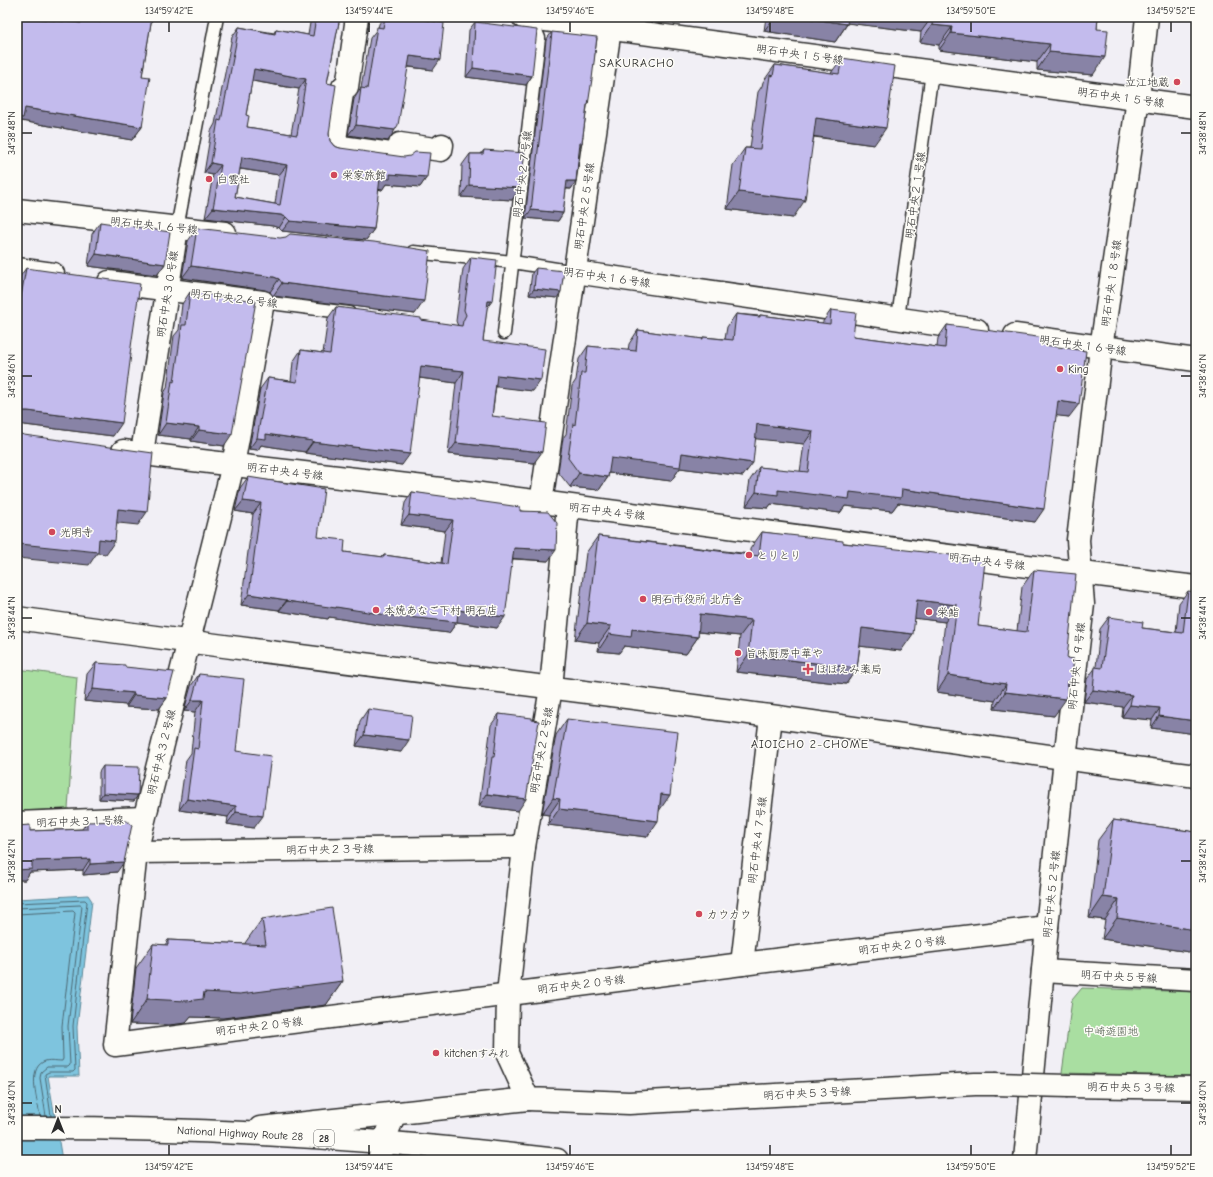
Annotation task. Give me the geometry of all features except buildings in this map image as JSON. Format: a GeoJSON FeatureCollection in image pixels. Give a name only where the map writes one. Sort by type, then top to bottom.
{"type":"FeatureCollection","features":[{"type":"Feature","properties":{"kind":"main road"},"geometry":{"type":"LineString","coordinates":[[357,17],[347,87],[343,86],[334,146],[398,155],[400,144],[441,150],[442,146]]}},
{"type":"Feature","properties":{"kind":"main road","name":"明石中央１５号線"},"geometry":{"type":"LineString","coordinates":[[528,17],[1196,107]]}},
{"type":"Feature","properties":{"kind":"main road","name":"明石中央１８号線"},"geometry":{"type":"LineString","coordinates":[[1081,573],[1078,540],[1101,348],[1138,99],[1147,17]]}},
{"type":"Feature","properties":{"kind":"main road","name":"明石中央２５号線"},"geometry":{"type":"LineString","coordinates":[[541,503],[610,29]]}},
{"type":"Feature","properties":{"kind":"main road","name":"明石中央１６号線"},"geometry":{"type":"LineString","coordinates":[[17,210],[248,235]]}},
{"type":"Feature","properties":{"kind":"main road","name":"明石中央３０号線"},"geometry":{"type":"LineString","coordinates":[[142,453],[176,228]]}},
{"type":"Feature","properties":{"kind":"main road","name":"明石中央２６号線"},"geometry":{"type":"LineString","coordinates":[[17,269],[263,302]]}},
{"type":"Feature","properties":{"kind":"main road","name":"明石中央１６号線"},"geometry":{"type":"LineString","coordinates":[[575,272],[1101,348],[1196,360]]}},
{"type":"Feature","properties":{"kind":"main road","name":"明石中央３２号線"},"geometry":{"type":"LineString","coordinates":[[115,1045],[136,852],[233,465],[263,302]]}},
{"type":"Feature","properties":{"kind":"main road","name":"明石中央４号線"},"geometry":{"type":"LineString","coordinates":[[103,448],[473,493],[1196,587]]}},
{"type":"Feature","properties":{"kind":"main road","name":"明石中央２２号線"},"geometry":{"type":"LineString","coordinates":[[508,994],[524,847],[551,688],[568,506]]}},
{"type":"Feature","properties":{"kind":"main road","name":"明石中央１９号線"},"geometry":{"type":"LineString","coordinates":[[1065,760],[1083,604],[1081,573]]}},
{"type":"Feature","properties":{"kind":"main road"},"geometry":{"type":"LineString","coordinates":[[17,618],[189,642],[771,717],[1065,760],[1196,776]]}},
{"type":"Feature","properties":{"kind":"main road","name":"明石中央４７号線"},"geometry":{"type":"LineString","coordinates":[[742,964],[771,717]]}},
{"type":"Feature","properties":{"kind":"main road","name":"明石中央５２号線"},"geometry":{"type":"LineString","coordinates":[[1025,1160],[1047,927],[1065,760]]}},
{"type":"Feature","properties":{"kind":"main road","name":"明石中央３１号線"},"geometry":{"type":"LineString","coordinates":[[17,823],[144,818]]}},
{"type":"Feature","properties":{"kind":"main road","name":"明石中央２３号線"},"geometry":{"type":"LineString","coordinates":[[136,852],[524,847]]}},
{"type":"Feature","properties":{"kind":"main road","name":"明石中央２０号線"},"geometry":{"type":"LineString","coordinates":[[115,1045],[742,964],[1047,927]]}},
{"type":"Feature","properties":{"kind":"main road","name":"明石中央５号線"},"geometry":{"type":"LineString","coordinates":[[1043,971],[1196,980]]}},
{"type":"Feature","properties":{"kind":"main road"},"geometry":{"type":"LineString","coordinates":[[508,994],[507,1053],[528,1099]]}},
{"type":"Feature","properties":{"kind":"main road","name":"明石中央５３号線"},"geometry":{"type":"LineString","coordinates":[[220,1132],[528,1099],[629,1103],[975,1084],[1196,1088]]}},
{"type":"Feature","properties":{"kind":"main road"},"geometry":{"type":"LineString","coordinates":[[381,1151],[395,1113]]}},
{"type":"Feature","properties":{"kind":"main road","name":"National Highway Route 28"},"geometry":{"type":"LineString","coordinates":[[17,1128],[161,1129],[220,1132],[381,1151],[493,1152],[557,1160]]}},
{"type":"Feature","properties":{"kind":"lane","name":"明石中央３０号線"},"geometry":{"type":"LineString","coordinates":[[176,228],[217,17]]}},
{"type":"Feature","properties":{"kind":"lane","name":"明石中央２７号線"},"geometry":{"type":"LineString","coordinates":[[504,333],[539,38],[528,17]]}},
{"type":"Feature","properties":{"kind":"lane","name":"明石中央２１号線"},"geometry":{"type":"LineString","coordinates":[[898,318],[932,72]]}},
{"type":"Feature","properties":{"kind":"lane","name":"明石中央１６号線"},"geometry":{"type":"LineString","coordinates":[[404,251],[512,262],[575,272]]}},
{"type":"Feature","properties":{"kind":"lane","name":"明石中央２６号線"},"geometry":{"type":"LineString","coordinates":[[263,302],[357,314]]}},
{"type":"Feature","properties":{"kind":"green space"},"geometry":{"type":"Polygon","coordinates":[[[17,669],[77,677],[68,809],[17,811],[17,669]]]}},
{"type":"Feature","properties":{"kind":"green space","name":"中崎遊園地"},"geometry":{"type":"Polygon","coordinates":[[[1082,988],[1196,992],[1196,1076],[1062,1073],[1072,1000],[1082,988]]]}},
{"type":"Feature","properties":{"kind":"water"},"geometry":{"type":"Polygon","coordinates":[[[88,895],[92,901],[77,1027],[79,1076],[48,1076],[62,1160],[17,1160],[17,899],[88,895]]]}},
{"type":"Feature","properties":{"kind":"place","name":"立江地蔵"},"geometry":{"type":"Point","coordinates":[1177,82]}},
{"type":"Feature","properties":{"kind":"place","name":"栄家旅館"},"geometry":{"type":"Point","coordinates":[334,175]}},
{"type":"Feature","properties":{"kind":"place","name":"白雲社"},"geometry":{"type":"Point","coordinates":[209,179]}},
{"type":"Feature","properties":{"kind":"place","name":"King"},"geometry":{"type":"Point","coordinates":[1060,369]}},
{"type":"Feature","properties":{"kind":"place","name":"光明寺"},"geometry":{"type":"Point","coordinates":[52,532]}},
{"type":"Feature","properties":{"kind":"place","name":"とりとり"},"geometry":{"type":"Point","coordinates":[749,555]}},
{"type":"Feature","properties":{"kind":"place","name":"明石市役所 北庁舎"},"geometry":{"type":"Point","coordinates":[643,599]}},
{"type":"Feature","properties":{"kind":"place","name":"本焼あなご下村 明石店"},"geometry":{"type":"Point","coordinates":[376,610]}},
{"type":"Feature","properties":{"kind":"place","name":"栄鮨"},"geometry":{"type":"Point","coordinates":[929,612]}},
{"type":"Feature","properties":{"kind":"place","name":"旨味厨房中華や"},"geometry":{"type":"Point","coordinates":[738,653]}},
{"type":"Feature","properties":{"kind":"place","name":"ほほえみ薬局"},"geometry":{"type":"Point","coordinates":[808,669]}},
{"type":"Feature","properties":{"kind":"place","name":"カウカウ"},"geometry":{"type":"Point","coordinates":[699,914]}},
{"type":"Feature","properties":{"kind":"place","name":"kitchenすみれ"},"geometry":{"type":"Point","coordinates":[436,1053]}},
{"type":"Feature","properties":{"kind":"district","name":"SAKURACHO"},"geometry":{"type":"Point","coordinates":[637,63]}},
{"type":"Feature","properties":{"kind":"district","name":"AIOICHO 2-CHOME"},"geometry":{"type":"Point","coordinates":[810,744]}}]}
